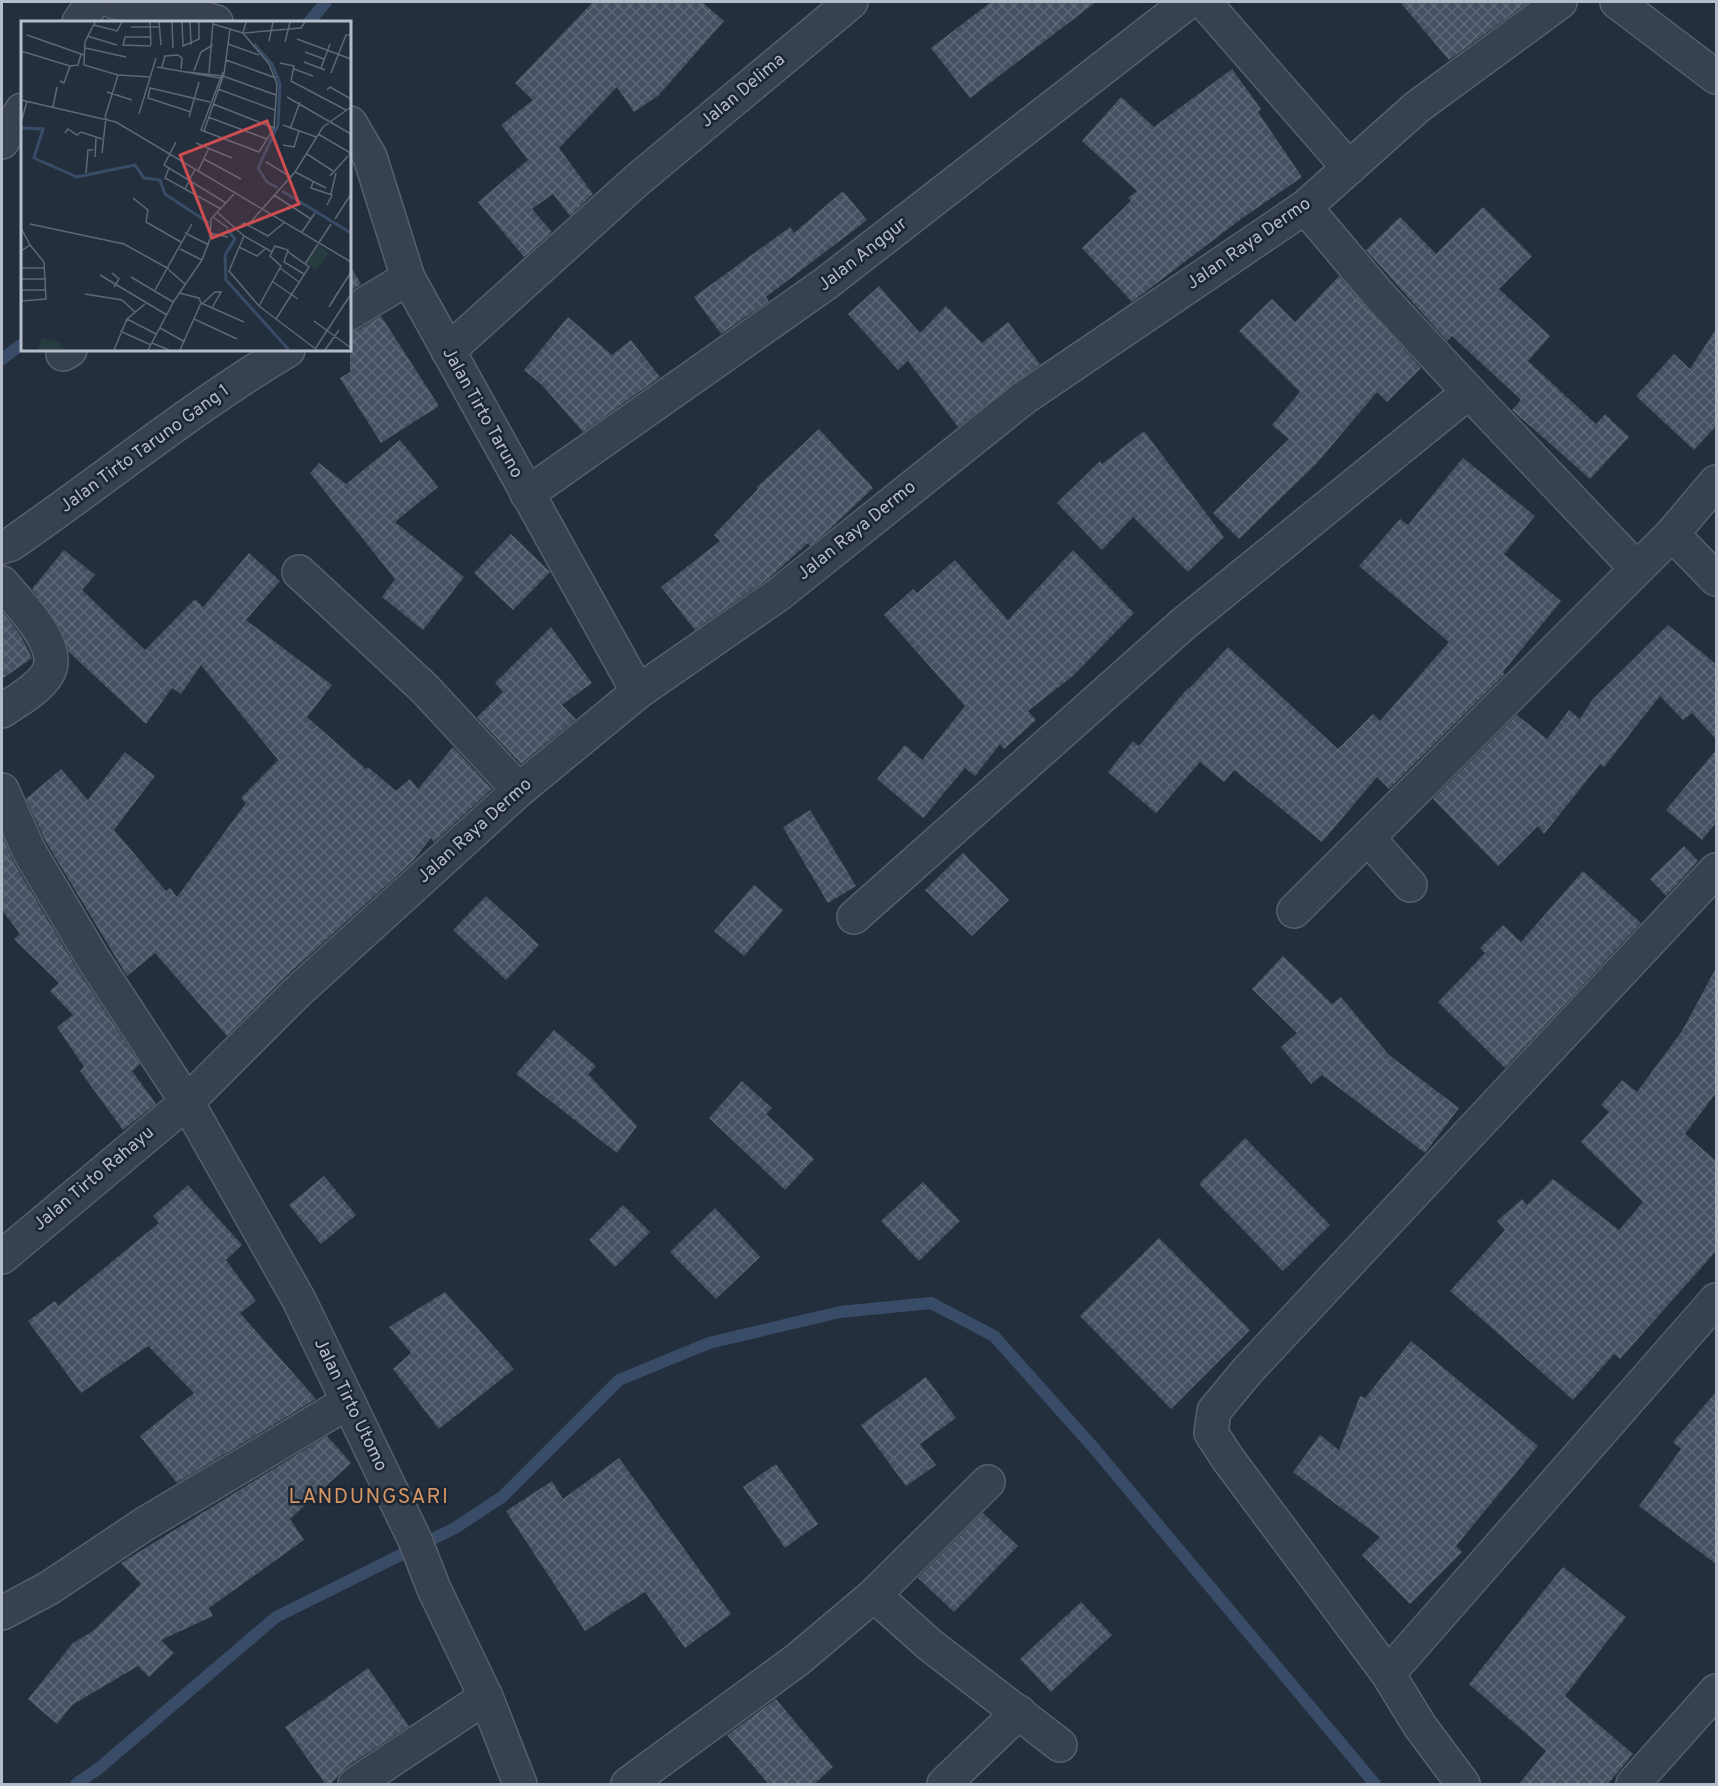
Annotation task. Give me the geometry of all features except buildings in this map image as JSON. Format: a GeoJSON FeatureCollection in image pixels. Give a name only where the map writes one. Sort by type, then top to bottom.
{"type":"FeatureCollection","features":[{"type":"Feature","properties":{"kind":"street"},"geometry":{"type":"LineString","coordinates":[[80,21],[93,2]]}},
{"type":"Feature","properties":{"kind":"street"},"geometry":{"type":"LineString","coordinates":[[114,2],[192,15],[213,21]]}},
{"type":"Feature","properties":{"kind":"street","name":"Jalan Delima"},"geometry":{"type":"LineString","coordinates":[[448,351],[636,181],[851,2]]}},
{"type":"Feature","properties":{"kind":"street","name":"Jalan Anggur"},"geometry":{"type":"LineString","coordinates":[[526,494],[825,285],[1188,2]]}},
{"type":"Feature","properties":{"kind":"street"},"geometry":{"type":"LineString","coordinates":[[1204,2],[1349,168]]}},
{"type":"Feature","properties":{"kind":"street","name":"Jalan Raya Dermo"},"geometry":{"type":"LineString","coordinates":[[188,1102],[295,994],[519,790],[638,692],[779,594],[1025,397],[1305,207],[1430,98],[1560,2]]}},
{"type":"Feature","properties":{"kind":"street"},"geometry":{"type":"LineString","coordinates":[[1617,2],[1716,77]]}},
{"type":"Feature","properties":{"kind":"street"},"geometry":{"type":"LineString","coordinates":[[2,142],[21,112]]}},
{"type":"Feature","properties":{"kind":"street","name":"Jalan Tirto Taruno"},"geometry":{"type":"LineString","coordinates":[[351,127],[360,163],[408,278],[638,692]]}},
{"type":"Feature","properties":{"kind":"street"},"geometry":{"type":"LineString","coordinates":[[1305,207],[1379,295],[1636,568]]}},
{"type":"Feature","properties":{"kind":"street"},"geometry":{"type":"LineString","coordinates":[[351,312],[408,278]]}},
{"type":"Feature","properties":{"kind":"street","name":"Jalan Tirto Taruno Gang 1"},"geometry":{"type":"LineString","coordinates":[[2,547],[83,494],[187,416],[286,351]]}},
{"type":"Feature","properties":{"kind":"street"},"geometry":{"type":"LineString","coordinates":[[854,917],[1182,625],[1469,392]]}},
{"type":"Feature","properties":{"kind":"street"},"geometry":{"type":"LineString","coordinates":[[1294,911],[1672,534],[1716,482]]}},
{"type":"Feature","properties":{"kind":"street"},"geometry":{"type":"LineString","coordinates":[[1672,534],[1716,579]]}},
{"type":"Feature","properties":{"kind":"street"},"geometry":{"type":"LineString","coordinates":[[299,572],[424,688],[519,790]]}},
{"type":"Feature","properties":{"kind":"street"},"geometry":{"type":"LineString","coordinates":[[2,582],[43,634],[51,650],[51,663],[41,682],[2,711]]}},
{"type":"Feature","properties":{"kind":"street","name":"Jalan Tirto Utomo"},"geometry":{"type":"LineString","coordinates":[[2,790],[30,850],[93,959],[188,1102],[299,1300],[415,1540],[434,1589],[486,1697],[520,1785]]}},
{"type":"Feature","properties":{"kind":"street"},"geometry":{"type":"LineString","coordinates":[[1368,838],[1410,885]]}},
{"type":"Feature","properties":{"kind":"street"},"geometry":{"type":"LineString","coordinates":[[1463,1785],[1420,1726],[1388,1674],[1228,1459],[1211,1433],[1214,1412],[1248,1370],[1716,870]]}},
{"type":"Feature","properties":{"kind":"street","name":"Jalan Tirto Rahayu"},"geometry":{"type":"LineString","coordinates":[[2,1257],[188,1102]]}},
{"type":"Feature","properties":{"kind":"street"},"geometry":{"type":"LineString","coordinates":[[1388,1674],[1716,1300]]}},
{"type":"Feature","properties":{"kind":"street"},"geometry":{"type":"LineString","coordinates":[[2,1613],[49,1588],[142,1525],[348,1402]]}},
{"type":"Feature","properties":{"kind":"street"},"geometry":{"type":"LineString","coordinates":[[628,1785],[797,1660],[874,1595],[988,1482]]}},
{"type":"Feature","properties":{"kind":"street"},"geometry":{"type":"LineString","coordinates":[[874,1595],[930,1645],[1060,1745]]}},
{"type":"Feature","properties":{"kind":"street"},"geometry":{"type":"LineString","coordinates":[[1633,1785],[1716,1692]]}},
{"type":"Feature","properties":{"kind":"street"},"geometry":{"type":"LineString","coordinates":[[355,1785],[486,1697]]}},
{"type":"Feature","properties":{"kind":"street"},"geometry":{"type":"LineString","coordinates":[[944,1785],[1019,1712]]}},
{"type":"Feature","properties":{"kind":"waterway"},"geometry":{"type":"LineString","coordinates":[[310,21],[326,2]]}},
{"type":"Feature","properties":{"kind":"waterway"},"geometry":{"type":"LineString","coordinates":[[2,359],[21,345]]}},
{"type":"Feature","properties":{"kind":"waterway"},"geometry":{"type":"LineString","coordinates":[[76,1784],[98,1769],[276,1617],[455,1528],[502,1497],[619,1380],[709,1343],[840,1312],[931,1303],[994,1336],[1093,1447],[1375,1784]]}},
{"type":"Feature","properties":{"kind":"district","name":"LANDUNGSARI"},"geometry":{"type":"Point","coordinates":[369,1497]}}]}
